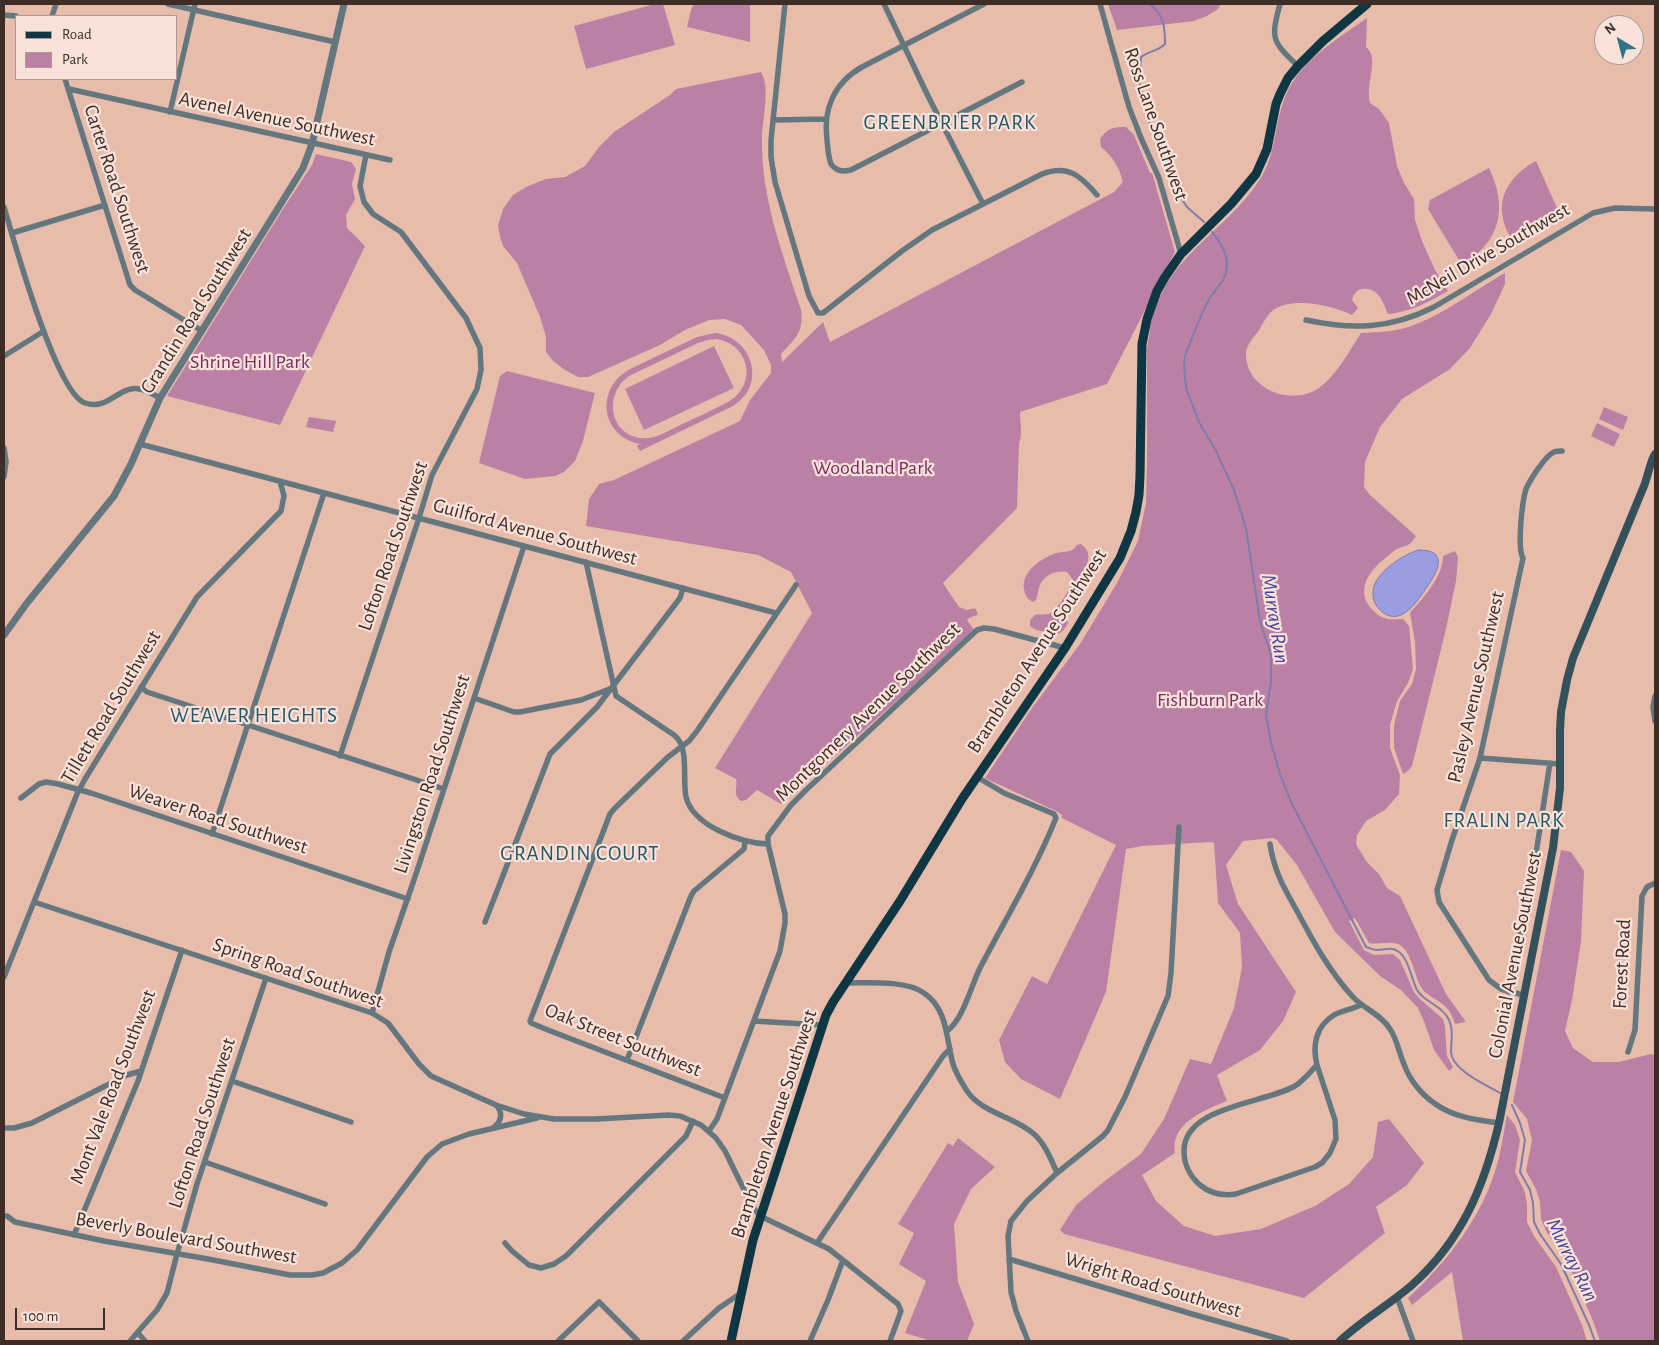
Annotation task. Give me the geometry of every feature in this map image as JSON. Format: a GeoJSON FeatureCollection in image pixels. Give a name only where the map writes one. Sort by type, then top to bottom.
{"type":"FeatureCollection","features":[{"type":"Feature","properties":{"kind":"main road","name":"Brambleton Avenue Southwest"},"geometry":{"type":"LineString","coordinates":[[731,1341],[760,1216],[822,1025],[833,1002],[900,901],[949,818],[1065,648],[1116,564],[1131,531],[1136,512],[1140,476],[1144,330],[1157,291],[1181,254],[1241,194],[1256,174],[1267,149],[1280,94],[1288,78],[1324,41],[1367,4]]}},
{"type":"Feature","properties":{"kind":"main road","name":"Colonial Avenue Southwest"},"geometry":{"type":"LineString","coordinates":[[1340,1341],[1397,1297],[1425,1272],[1454,1235],[1474,1200],[1489,1163],[1499,1123],[1553,848],[1558,809],[1561,712],[1567,680],[1573,658],[1644,486],[1654,470],[1651,460],[1655,454]]}},
{"type":"Feature","properties":{"kind":"street"},"geometry":{"type":"LineString","coordinates":[[168,4],[195,7],[335,42]]}},
{"type":"Feature","properties":{"kind":"street","name":"Grandin Road Southwest"},"geometry":{"type":"LineString","coordinates":[[4,635],[27,603],[114,496],[131,464],[160,398],[303,168],[312,144],[344,4]]}},
{"type":"Feature","properties":{"kind":"street"},"geometry":{"type":"LineString","coordinates":[[785,4],[771,157],[775,182],[809,296],[816,310],[821,314],[913,243],[940,226],[1030,179],[1052,171],[1074,173],[1085,181],[1098,195]]}},
{"type":"Feature","properties":{"kind":"street"},"geometry":{"type":"LineString","coordinates":[[884,4],[983,204]]}},
{"type":"Feature","properties":{"kind":"street"},"geometry":{"type":"LineString","coordinates":[[984,4],[903,45],[862,67],[846,78],[831,99],[826,119],[830,160],[833,167],[841,172],[845,172],[1022,82]]}},
{"type":"Feature","properties":{"kind":"street","name":"Ross Lane Southwest"},"geometry":{"type":"LineString","coordinates":[[1100,4],[1129,106],[1159,178],[1181,254]]}},
{"type":"Feature","properties":{"kind":"street"},"geometry":{"type":"LineString","coordinates":[[1280,4],[1274,25],[1274,36],[1285,54],[1298,66]]}},
{"type":"Feature","properties":{"kind":"street"},"geometry":{"type":"LineString","coordinates":[[178,78],[195,7]]}},
{"type":"Feature","properties":{"kind":"street","name":"Carter Road Southwest"},"geometry":{"type":"LineString","coordinates":[[65,80],[132,288],[202,331]]}},
{"type":"Feature","properties":{"kind":"street"},"geometry":{"type":"LineString","coordinates":[[170,112],[178,80]]}},
{"type":"Feature","properties":{"kind":"street","name":"Avenel Avenue Southwest"},"geometry":{"type":"LineString","coordinates":[[68,89],[390,160]]}},
{"type":"Feature","properties":{"kind":"street"},"geometry":{"type":"LineString","coordinates":[[773,120],[826,119]]}},
{"type":"Feature","properties":{"kind":"street","name":"Lofton Road Southwest"},"geometry":{"type":"LineString","coordinates":[[340,756],[434,469],[477,389],[481,370],[478,342],[466,318],[401,232],[373,214],[364,202],[360,186],[366,155]]}},
{"type":"Feature","properties":{"kind":"street"},"geometry":{"type":"LineString","coordinates":[[12,233],[105,205]]}},
{"type":"Feature","properties":{"kind":"street"},"geometry":{"type":"LineString","coordinates":[[4,207],[44,331],[64,378],[76,397],[81,401],[91,404],[102,403],[132,389],[146,391],[160,398]]}},
{"type":"Feature","properties":{"kind":"street","name":"McNeil Drive Southwest"},"geometry":{"type":"LineString","coordinates":[[1306,320],[1332,326],[1394,323],[1434,307],[1593,213],[1615,208],[1655,209]]}},
{"type":"Feature","properties":{"kind":"street"},"geometry":{"type":"LineString","coordinates":[[4,356],[44,331]]}},
{"type":"Feature","properties":{"kind":"street","name":"Guilford Avenue Southwest"},"geometry":{"type":"LineString","coordinates":[[140,444],[776,613]]}},
{"type":"Feature","properties":{"kind":"street"},"geometry":{"type":"LineString","coordinates":[[4,448],[6,462],[4,478]]}},
{"type":"Feature","properties":{"kind":"street","name":"Pasley Avenue Southwest"},"geometry":{"type":"LineString","coordinates":[[1523,995],[1509,992],[1494,985],[1483,972],[1437,896],[1438,883],[1480,758],[1523,558],[1520,554],[1520,543],[1523,506],[1527,488],[1538,469],[1551,454],[1556,451],[1562,451]]}},
{"type":"Feature","properties":{"kind":"street","name":"Tillett Road Southwest"},"geometry":{"type":"LineString","coordinates":[[4,978],[79,790],[197,597],[281,512],[284,496],[280,481]]}},
{"type":"Feature","properties":{"kind":"street"},"geometry":{"type":"LineString","coordinates":[[212,834],[324,493]]}},
{"type":"Feature","properties":{"kind":"street","name":"Livingston Road Southwest"},"geometry":{"type":"LineString","coordinates":[[372,1013],[386,960],[408,899],[524,546]]}},
{"type":"Feature","properties":{"kind":"street"},"geometry":{"type":"LineString","coordinates":[[586,562],[618,698],[678,738],[682,747],[685,790],[690,808],[702,820],[718,830],[745,841],[768,844],[786,914],[786,923],[778,960],[725,1098],[709,1131]]}},
{"type":"Feature","properties":{"kind":"street"},"geometry":{"type":"LineString","coordinates":[[682,747],[702,724],[796,585]]}},
{"type":"Feature","properties":{"kind":"street"},"geometry":{"type":"LineString","coordinates":[[486,922],[550,754],[597,708],[614,687],[680,598],[684,588]]}},
{"type":"Feature","properties":{"kind":"street","name":"Montgomery Avenue Southwest"},"geometry":{"type":"LineString","coordinates":[[768,844],[768,836],[798,797],[975,632],[984,628],[990,628],[1065,648]]}},
{"type":"Feature","properties":{"kind":"street"},"geometry":{"type":"LineString","coordinates":[[141,687],[147,692],[444,789]]}},
{"type":"Feature","properties":{"kind":"street"},"geometry":{"type":"LineString","coordinates":[[474,698],[514,712],[520,712],[581,700],[614,687]]}},
{"type":"Feature","properties":{"kind":"street"},"geometry":{"type":"LineString","coordinates":[[1655,696],[1653,707],[1655,721]]}},
{"type":"Feature","properties":{"kind":"street","name":"Oak Street Southwest"},"geometry":{"type":"LineString","coordinates":[[682,747],[668,756],[610,814],[530,1021],[725,1098]]}},
{"type":"Feature","properties":{"kind":"street"},"geometry":{"type":"LineString","coordinates":[[1480,758],[1560,764]]}},
{"type":"Feature","properties":{"kind":"street"},"geometry":{"type":"LineString","coordinates":[[1509,992],[1537,847],[1550,764]]}},
{"type":"Feature","properties":{"kind":"street"},"geometry":{"type":"LineString","coordinates":[[947,1031],[956,1021],[979,971],[1025,885],[1056,818],[1004,793],[977,777]]}},
{"type":"Feature","properties":{"kind":"street","name":"Weaver Road Southwest"},"geometry":{"type":"LineString","coordinates":[[21,798],[34,787],[46,782],[79,790],[408,899]]}},
{"type":"Feature","properties":{"kind":"street"},"geometry":{"type":"LineString","coordinates":[[1028,1341],[1012,1297],[1008,1236],[1011,1221],[1014,1214],[1057,1172],[1108,1130],[1168,996],[1180,827]]}},
{"type":"Feature","properties":{"kind":"street"},"geometry":{"type":"LineString","coordinates":[[627,1060],[691,896],[694,891],[744,849],[745,841]]}},
{"type":"Feature","properties":{"kind":"street"},"geometry":{"type":"LineString","coordinates":[[1270,844],[1274,866],[1280,881],[1314,944],[1348,992],[1361,1005],[1378,1016],[1389,1028],[1410,1077],[1421,1092],[1433,1102],[1459,1116],[1499,1123]]}},
{"type":"Feature","properties":{"kind":"street","name":"Forest Road"},"geometry":{"type":"LineString","coordinates":[[1628,1052],[1635,1030],[1642,896],[1647,887],[1655,883]]}},
{"type":"Feature","properties":{"kind":"street","name":"Spring Road Southwest"},"geometry":{"type":"LineString","coordinates":[[34,902],[372,1013],[388,1023],[420,1064],[432,1076],[496,1105],[540,1117],[569,1120],[658,1114],[680,1116],[693,1121],[709,1131],[725,1151],[752,1206],[760,1216]]}},
{"type":"Feature","properties":{"kind":"street","name":"Mont Vale Road Southwest"},"geometry":{"type":"LineString","coordinates":[[74,1235],[141,1071],[182,950]]}},
{"type":"Feature","properties":{"kind":"street","name":"Lofton Road Southwest"},"geometry":{"type":"LineString","coordinates":[[130,1341],[163,1302],[205,1162],[266,978]]}},
{"type":"Feature","properties":{"kind":"street"},"geometry":{"type":"LineString","coordinates":[[846,983],[912,987],[919,989],[931,999],[942,1015],[956,1070],[968,1093],[982,1105],[1035,1135],[1044,1145],[1057,1172]]}},
{"type":"Feature","properties":{"kind":"street"},"geometry":{"type":"LineString","coordinates":[[1316,1064],[1295,1086],[1209,1116],[1191,1130],[1184,1145],[1184,1154],[1187,1168],[1201,1186],[1216,1194],[1236,1194],[1315,1167],[1322,1163],[1330,1154],[1336,1139],[1334,1113],[1316,1064],[1316,1040],[1324,1024],[1335,1015],[1361,1005]]}},
{"type":"Feature","properties":{"kind":"street"},"geometry":{"type":"LineString","coordinates":[[754,1021],[822,1025]]}},
{"type":"Feature","properties":{"kind":"street"},"geometry":{"type":"LineString","coordinates":[[817,1243],[943,1056],[950,1049]]}},
{"type":"Feature","properties":{"kind":"street"},"geometry":{"type":"LineString","coordinates":[[4,1128],[14,1128],[32,1123],[127,1075],[141,1071]]}},
{"type":"Feature","properties":{"kind":"street"},"geometry":{"type":"LineString","coordinates":[[232,1082],[351,1122]]}},
{"type":"Feature","properties":{"kind":"street"},"geometry":{"type":"LineString","coordinates":[[492,1128],[497,1124],[501,1116],[496,1105]]}},
{"type":"Feature","properties":{"kind":"street","name":"Beverly Boulevard Southwest"},"geometry":{"type":"LineString","coordinates":[[7,1216],[15,1222],[74,1235],[290,1276],[312,1275],[342,1263],[357,1250],[435,1149],[459,1137],[540,1117]]}},
{"type":"Feature","properties":{"kind":"street"},"geometry":{"type":"LineString","coordinates":[[505,1242],[520,1258],[535,1267],[546,1267],[562,1259],[678,1144],[690,1129],[693,1121]]}},
{"type":"Feature","properties":{"kind":"street"},"geometry":{"type":"LineString","coordinates":[[205,1162],[325,1204]]}},
{"type":"Feature","properties":{"kind":"street"},"geometry":{"type":"LineString","coordinates":[[760,1216],[830,1249],[898,1304],[901,1311],[890,1341]]}},
{"type":"Feature","properties":{"kind":"street","name":"Wright Road Southwest"},"geometry":{"type":"LineString","coordinates":[[1009,1259],[1287,1341]]}},
{"type":"Feature","properties":{"kind":"street"},"geometry":{"type":"LineString","coordinates":[[810,1341],[843,1260]]}},
{"type":"Feature","properties":{"kind":"street"},"geometry":{"type":"LineString","coordinates":[[683,1341],[719,1308],[741,1292]]}},
{"type":"Feature","properties":{"kind":"street"},"geometry":{"type":"LineString","coordinates":[[1397,1297],[1413,1341]]}},
{"type":"Feature","properties":{"kind":"street"},"geometry":{"type":"LineString","coordinates":[[558,1341],[597,1302],[601,1302],[638,1341]]}},
{"type":"Feature","properties":{"kind":"street"},"geometry":{"type":"LineString","coordinates":[[138,1333],[145,1341]]}},
{"type":"Feature","properties":{"kind":"green space"},"geometry":{"type":"Polygon","coordinates":[[[655,4],[663,4],[675,45],[586,69],[574,26],[655,4]]]}},
{"type":"Feature","properties":{"kind":"green space"},"geometry":{"type":"Polygon","coordinates":[[[694,4],[750,4],[750,42],[687,27],[694,4]]]}},
{"type":"Feature","properties":{"kind":"green space"},"geometry":{"type":"Polygon","coordinates":[[[1108,4],[1221,4],[1218,9],[1207,16],[1194,21],[1117,30],[1108,4]]]}},
{"type":"Feature","properties":{"kind":"green space","name":"Fishburn Park"},"geometry":{"type":"Polygon","coordinates":[[[1367,18],[1366,47],[1372,58],[1369,88],[1370,103],[1379,109],[1389,123],[1397,166],[1404,183],[1414,199],[1415,220],[1422,241],[1435,270],[1448,291],[1412,309],[1388,314],[1376,292],[1368,289],[1357,291],[1354,294],[1352,300],[1358,308],[1352,315],[1323,305],[1300,303],[1280,306],[1268,315],[1249,344],[1246,353],[1248,366],[1253,376],[1261,385],[1283,395],[1296,396],[1308,393],[1319,388],[1331,377],[1361,333],[1399,329],[1423,321],[1447,309],[1505,273],[1505,284],[1491,314],[1470,348],[1450,369],[1402,399],[1380,427],[1365,462],[1364,487],[1370,495],[1416,536],[1409,545],[1395,550],[1376,566],[1367,579],[1364,593],[1370,607],[1377,614],[1389,619],[1403,619],[1409,626],[1413,669],[1408,683],[1397,701],[1390,725],[1390,748],[1400,775],[1399,794],[1385,810],[1366,821],[1357,835],[1356,844],[1366,861],[1379,874],[1387,888],[1400,896],[1446,994],[1466,1022],[1455,1024],[1446,1007],[1423,990],[1407,953],[1400,945],[1393,943],[1369,943],[1355,918],[1349,921],[1364,950],[1374,955],[1393,954],[1400,960],[1414,992],[1443,1019],[1447,1056],[1453,1067],[1449,1071],[1434,1050],[1418,1008],[1401,990],[1380,976],[1335,932],[1297,865],[1277,840],[1273,838],[1243,841],[1226,865],[1238,904],[1296,992],[1283,1021],[1260,1050],[1217,1075],[1227,1101],[1191,1119],[1178,1133],[1175,1153],[1142,1175],[1156,1201],[1184,1226],[1215,1236],[1261,1229],[1315,1206],[1349,1184],[1373,1157],[1378,1122],[1389,1119],[1424,1163],[1407,1185],[1376,1207],[1385,1233],[1304,1298],[1064,1234],[1060,1230],[1076,1205],[1141,1154],[1164,1119],[1190,1059],[1211,1064],[1234,1008],[1242,967],[1240,933],[1218,903],[1214,843],[1142,846],[1126,849],[1106,992],[1060,1099],[1021,1079],[1005,1062],[999,1040],[1032,976],[1047,984],[1116,845],[1062,818],[1062,815],[1058,812],[985,778],[1032,708],[1080,644],[1117,583],[1138,541],[1146,503],[1147,349],[1149,325],[1163,291],[1169,280],[1189,255],[1235,210],[1256,185],[1271,155],[1283,103],[1297,76],[1306,65],[1330,44],[1367,18]]]}},
{"type":"Feature","properties":{"kind":"green space","name":"Woodland Park"},"geometry":{"type":"Polygon","coordinates":[[[761,72],[766,95],[762,139],[765,183],[774,226],[802,318],[800,330],[781,354],[782,362],[823,322],[830,342],[1114,192],[1123,182],[1115,163],[1101,147],[1100,139],[1108,130],[1114,128],[1126,127],[1134,135],[1150,173],[1152,173],[1175,252],[1107,384],[1020,412],[1021,432],[1017,508],[943,583],[959,607],[967,610],[975,608],[978,614],[967,620],[975,631],[781,804],[757,790],[746,800],[741,801],[736,793],[736,779],[715,768],[812,613],[791,572],[758,555],[586,526],[589,499],[599,484],[614,480],[740,421],[750,400],[771,373],[771,365],[764,350],[741,325],[725,319],[709,320],[685,330],[660,345],[588,377],[578,377],[553,361],[546,352],[546,337],[540,317],[517,263],[503,246],[498,225],[503,209],[513,195],[528,186],[546,179],[565,177],[585,166],[599,147],[614,132],[670,95],[676,89],[761,72]]]}},
{"type":"Feature","properties":{"kind":"green space","name":"Shrine Hill Park"},"geometry":{"type":"Polygon","coordinates":[[[316,154],[351,162],[356,169],[352,184],[355,199],[346,215],[347,228],[365,246],[280,425],[167,396],[312,165],[316,154]]]}},
{"type":"Feature","properties":{"kind":"green space"},"geometry":{"type":"Polygon","coordinates":[[[1536,161],[1557,208],[1554,214],[1512,240],[1506,229],[1502,209],[1505,192],[1509,184],[1521,171],[1536,161]]]}},
{"type":"Feature","properties":{"kind":"green space"},"geometry":{"type":"Polygon","coordinates":[[[1489,168],[1498,197],[1499,210],[1497,222],[1493,234],[1485,245],[1475,256],[1462,265],[1428,209],[1430,200],[1489,168]]]}},
{"type":"Feature","properties":{"kind":"green space"},"geometry":{"type":"Polygon","coordinates":[[[715,333],[729,337],[739,344],[747,354],[752,365],[752,377],[749,388],[742,399],[731,407],[640,451],[637,446],[640,444],[627,439],[617,432],[610,422],[607,411],[607,399],[611,388],[619,377],[630,369],[697,337],[715,333]],[[716,339],[698,343],[631,375],[621,383],[615,393],[614,415],[618,424],[625,432],[635,437],[648,438],[664,433],[728,402],[744,386],[746,366],[743,357],[728,342],[716,339]]]}},
{"type":"Feature","properties":{"kind":"green space"},"geometry":{"type":"Polygon","coordinates":[[[714,346],[734,388],[644,430],[625,389],[714,346]]]}},
{"type":"Feature","properties":{"kind":"green space"},"geometry":{"type":"Polygon","coordinates":[[[507,371],[595,393],[583,441],[575,461],[564,472],[555,476],[525,479],[479,463],[500,376],[507,371]]]}},
{"type":"Feature","properties":{"kind":"green space"},"geometry":{"type":"Polygon","coordinates":[[[1604,407],[1628,417],[1623,430],[1599,419],[1604,407]]]}},
{"type":"Feature","properties":{"kind":"green space"},"geometry":{"type":"Polygon","coordinates":[[[309,417],[336,421],[333,432],[306,427],[309,417]]]}},
{"type":"Feature","properties":{"kind":"green space"},"geometry":{"type":"Polygon","coordinates":[[[1597,423],[1620,434],[1614,447],[1591,436],[1597,423]]]}},
{"type":"Feature","properties":{"kind":"green space"},"geometry":{"type":"Polygon","coordinates":[[[1081,544],[1088,554],[1083,577],[1084,589],[1064,607],[1068,623],[1059,634],[1034,629],[1030,626],[1030,620],[1035,615],[1052,612],[1059,605],[1073,580],[1067,572],[1055,572],[1042,581],[1036,600],[1033,602],[1025,593],[1024,582],[1026,576],[1034,566],[1045,558],[1056,553],[1071,551],[1081,544]]]}},
{"type":"Feature","properties":{"kind":"green space"},"geometry":{"type":"Polygon","coordinates":[[[1455,551],[1458,557],[1456,581],[1446,629],[1412,766],[1403,774],[1394,748],[1394,725],[1400,701],[1412,684],[1416,669],[1415,642],[1410,613],[1436,579],[1440,572],[1443,556],[1455,551]]]}},
{"type":"Feature","properties":{"kind":"green space"},"geometry":{"type":"Polygon","coordinates":[[[1561,850],[1571,852],[1584,871],[1581,941],[1565,1031],[1573,1048],[1593,1062],[1619,1062],[1651,1054],[1655,1055],[1655,1341],[1600,1341],[1567,1261],[1546,1231],[1541,1219],[1540,1202],[1536,1189],[1526,1171],[1532,1140],[1527,1119],[1513,1102],[1561,850]]]}},
{"type":"Feature","properties":{"kind":"green space"},"geometry":{"type":"Polygon","coordinates":[[[1507,1115],[1515,1125],[1520,1140],[1515,1172],[1525,1192],[1527,1222],[1534,1236],[1556,1267],[1582,1325],[1587,1341],[1463,1341],[1452,1272],[1412,1305],[1408,1298],[1450,1253],[1463,1236],[1484,1200],[1492,1181],[1507,1115]]]}},
{"type":"Feature","properties":{"kind":"green space"},"geometry":{"type":"Polygon","coordinates":[[[958,1138],[995,1167],[971,1189],[954,1224],[958,1282],[974,1324],[967,1341],[931,1341],[905,1333],[926,1281],[899,1264],[914,1233],[898,1224],[948,1143],[953,1146],[958,1138]]]}},
{"type":"Feature","properties":{"kind":"water"},"geometry":{"type":"Polygon","coordinates":[[[1419,550],[1428,551],[1438,557],[1435,574],[1419,599],[1409,610],[1396,616],[1386,614],[1375,603],[1373,598],[1374,585],[1383,572],[1397,560],[1419,550]]]}},
{"type":"Feature","properties":{"kind":"waterway","name":"Murray Run"},"geometry":{"type":"LineString","coordinates":[[1144,97],[1139,82],[1141,57],[1165,44],[1163,22],[1158,12],[1150,4]]}},
{"type":"Feature","properties":{"kind":"waterway","name":"Murray Run"},"geometry":{"type":"LineString","coordinates":[[1146,104],[1148,119],[1178,193],[1187,207],[1204,222]]}},
{"type":"Feature","properties":{"kind":"waterway","name":"Murray Run"},"geometry":{"type":"LineString","coordinates":[[1212,232],[1220,242],[1227,259],[1226,272],[1223,281],[1212,295],[1198,322],[1185,356],[1186,388],[1199,422],[1216,451],[1234,490],[1246,528],[1260,621],[1271,655],[1271,682],[1266,715],[1271,743],[1280,774],[1291,802],[1366,947],[1376,950],[1393,949],[1402,955],[1417,990],[1448,1018],[1452,1031],[1451,1052],[1457,1065],[1463,1071],[1500,1093]]}},
{"type":"Feature","properties":{"kind":"waterway","name":"Murray Run"},"geometry":{"type":"LineString","coordinates":[[1512,1105],[1525,1140],[1520,1172],[1530,1190],[1534,1222],[1561,1264],[1595,1341]]}},
{"type":"Feature","properties":{"kind":"district","name":"GREENBRIER PARK"},"geometry":{"type":"Point","coordinates":[950,123]}},
{"type":"Feature","properties":{"kind":"district","name":"WEAVER HEIGHTS"},"geometry":{"type":"Point","coordinates":[254,716]}},
{"type":"Feature","properties":{"kind":"district","name":"FRALIN PARK"},"geometry":{"type":"Point","coordinates":[1504,821]}},
{"type":"Feature","properties":{"kind":"district","name":"GRANDIN COURT"},"geometry":{"type":"Point","coordinates":[580,854]}}]}
